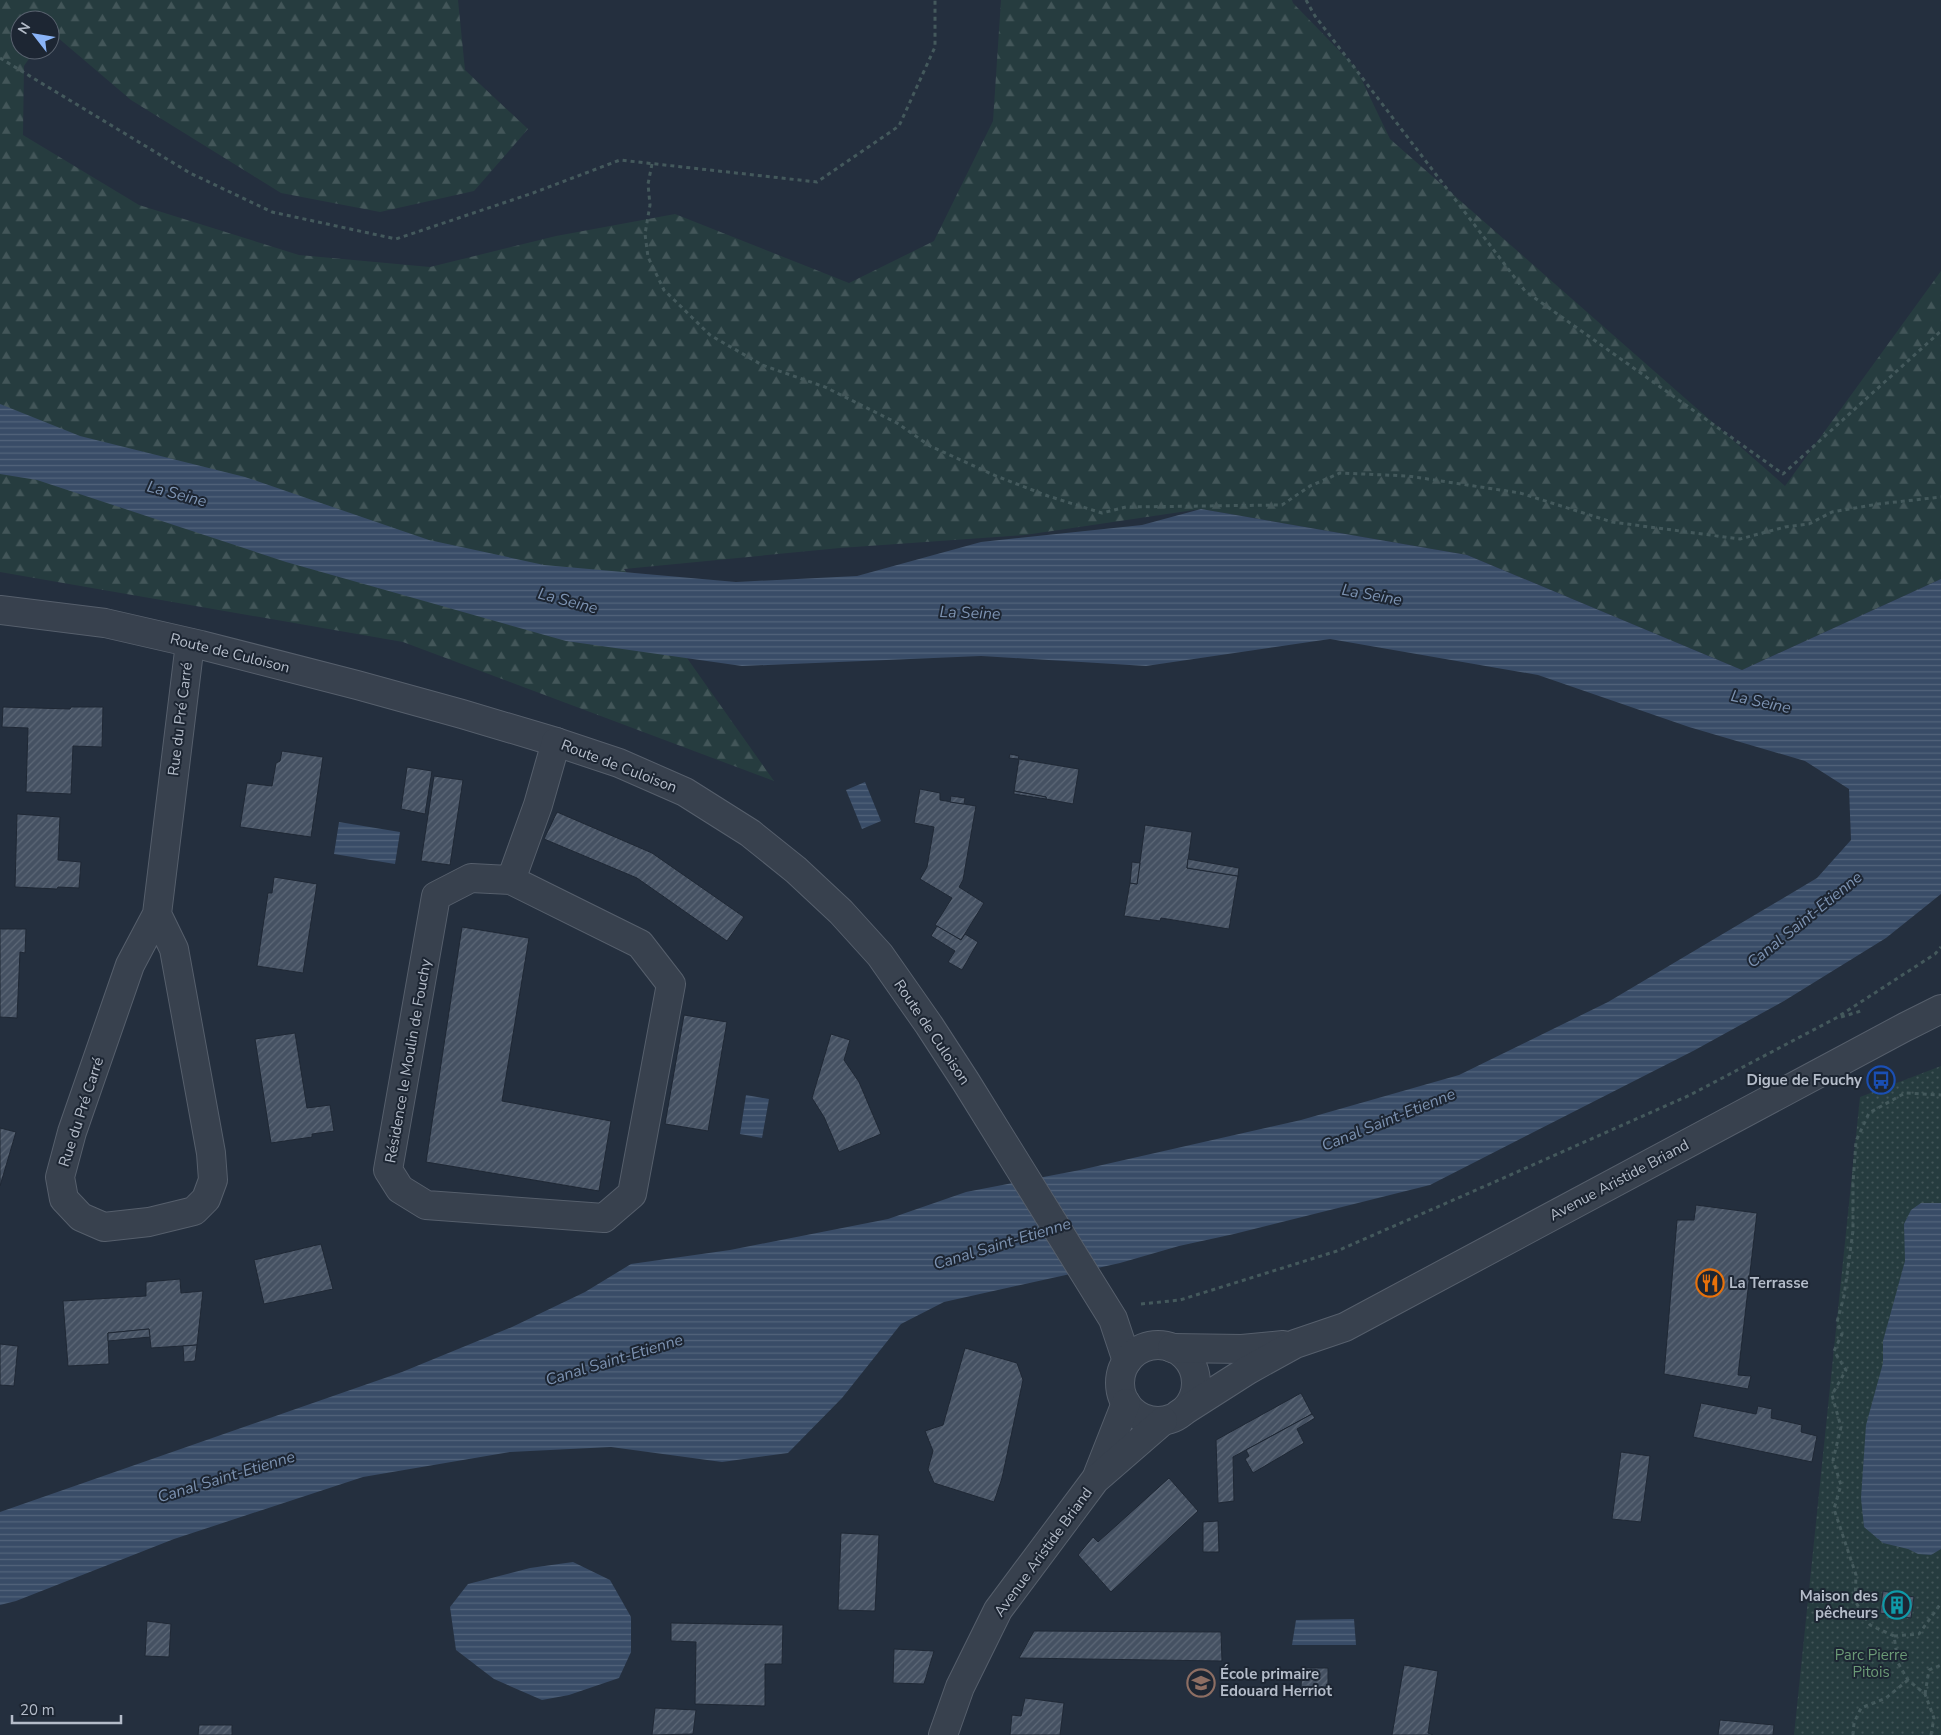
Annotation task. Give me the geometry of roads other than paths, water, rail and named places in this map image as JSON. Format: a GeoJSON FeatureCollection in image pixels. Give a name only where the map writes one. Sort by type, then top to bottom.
{"type":"FeatureCollection","features":[{"type":"Feature","properties":{"kind":"street","name":"Route de Culoison"},"geometry":{"type":"LineString","coordinates":[[0,610],[105,623],[357,685],[462,714],[619,763],[685,792],[750,833],[796,870],[841,912],[880,955],[929,1025],[1108,1313],[1127,1361]]}},
{"type":"Feature","properties":{"kind":"street","name":"Rue du Pré Carré"},"geometry":{"type":"LineString","coordinates":[[157,914],[174,948],[211,1153],[213,1180],[206,1199],[194,1211],[149,1222],[104,1227],[81,1217],[64,1199],[60,1177],[72,1132],[130,965],[157,914],[190,643]]}},
{"type":"Feature","properties":{"kind":"street"},"geometry":{"type":"LineString","coordinates":[[511,880],[538,805],[556,742]]}},
{"type":"Feature","properties":{"kind":"street","name":"Résidence le Moulin de Fouchy"},"geometry":{"type":"LineString","coordinates":[[472,878],[511,880],[640,944],[671,984],[632,1194],[604,1218],[426,1205],[400,1190],[388,1170],[436,896],[472,878]]}},
{"type":"Feature","properties":{"kind":"street","name":"Avenue Aristide Briand"},"geometry":{"type":"LineString","coordinates":[[1171,1417],[1295,1344],[1345,1327],[1905,1026],[1941,1010]]}},
{"type":"Feature","properties":{"kind":"street","name":"Route de Culoison"},"geometry":{"type":"LineString","coordinates":[[1108,1313],[1139,1336],[1165,1346]]}},
{"type":"Feature","properties":{"kind":"street","name":"Avenue Aristide Briand"},"geometry":{"type":"LineString","coordinates":[[1127,1361],[1141,1349],[1165,1346],[1242,1349],[1295,1344]]}},
{"type":"Feature","properties":{"kind":"street","name":"Avenue Aristide Briand"},"geometry":{"type":"LineString","coordinates":[[943,1735],[960,1687],[998,1610],[1095,1480],[1189,1404],[1194,1393],[1196,1381],[1189,1361],[1179,1351],[1165,1346]]}},
{"type":"Feature","properties":{"kind":"street"},"geometry":{"type":"LineString","coordinates":[[1127,1361],[1120,1380],[1126,1404],[1148,1420],[1171,1417]]}},
{"type":"Feature","properties":{"kind":"street","name":"Avenue Aristide Briand"},"geometry":{"type":"LineString","coordinates":[[1095,1480],[1126,1404]]}},
{"type":"Feature","properties":{"kind":"water"},"geometry":{"type":"Polygon","coordinates":[[[0,404],[80,436],[245,477],[429,540],[544,565],[736,582],[857,576],[981,542],[1142,525],[1201,509],[1467,555],[1742,670],[1941,579],[1941,894],[1886,938],[1784,1001],[1695,1050],[1430,1185],[1179,1246],[1120,1263],[944,1302],[901,1324],[842,1398],[788,1453],[722,1462],[611,1447],[510,1452],[363,1477],[174,1539],[16,1601],[0,1605],[0,1512],[402,1372],[512,1327],[585,1292],[631,1264],[730,1250],[888,1219],[966,1192],[1080,1170],[1301,1120],[1459,1075],[1608,1002],[1817,878],[1851,840],[1849,789],[1805,761],[1689,727],[1538,675],[1330,639],[1146,666],[981,656],[742,666],[566,641],[286,562],[37,480],[0,474],[0,404]]]}},
{"type":"Feature","properties":{"kind":"water"},"geometry":{"type":"Polygon","coordinates":[[[865,782],[881,821],[862,829],[846,790],[865,782]]]}},
{"type":"Feature","properties":{"kind":"water"},"geometry":{"type":"Polygon","coordinates":[[[339,822],[400,832],[395,864],[334,854],[339,822]]]}},
{"type":"Feature","properties":{"kind":"water"},"geometry":{"type":"Polygon","coordinates":[[[746,1095],[769,1099],[762,1138],[740,1134],[746,1095]]]}},
{"type":"Feature","properties":{"kind":"water"},"geometry":{"type":"Polygon","coordinates":[[[1921,1203],[1941,1203],[1941,1549],[1931,1555],[1918,1554],[1908,1549],[1883,1543],[1864,1527],[1861,1498],[1866,1425],[1883,1363],[1883,1341],[1905,1261],[1904,1224],[1911,1210],[1921,1203]]]}},
{"type":"Feature","properties":{"kind":"water"},"geometry":{"type":"Polygon","coordinates":[[[573,1562],[610,1580],[631,1617],[631,1652],[619,1678],[569,1695],[542,1700],[494,1679],[456,1650],[450,1607],[468,1584],[530,1568],[573,1562]]]}},
{"type":"Feature","properties":{"kind":"water"},"geometry":{"type":"Polygon","coordinates":[[[1354,1619],[1356,1645],[1292,1645],[1296,1620],[1354,1619]]]}},
{"type":"Feature","properties":{"kind":"place","name":"Digue de Fouchy"},"geometry":{"type":"Point","coordinates":[1881,1080]}},
{"type":"Feature","properties":{"kind":"place","name":"La Terrasse"},"geometry":{"type":"Point","coordinates":[1710,1283]}},
{"type":"Feature","properties":{"kind":"place","name":"Maison des pêcheurs"},"geometry":{"type":"Point","coordinates":[1897,1605]}},
{"type":"Feature","properties":{"kind":"place","name":"École primaire Edouard Herriot"},"geometry":{"type":"Point","coordinates":[1201,1683]}},
{"type":"Feature","properties":{"kind":"water label","name":"La Seine"},"geometry":{"type":"Point","coordinates":[177,493]}},
{"type":"Feature","properties":{"kind":"water label","name":"La Seine"},"geometry":{"type":"Point","coordinates":[1372,594]}},
{"type":"Feature","properties":{"kind":"water label","name":"La Seine"},"geometry":{"type":"Point","coordinates":[568,600]}},
{"type":"Feature","properties":{"kind":"water label","name":"La Seine"},"geometry":{"type":"Point","coordinates":[970,612]}},
{"type":"Feature","properties":{"kind":"water label","name":"La Seine"},"geometry":{"type":"Point","coordinates":[1761,701]}},
{"type":"Feature","properties":{"kind":"water label","name":"Canal Saint-Etienne"},"geometry":{"type":"Point","coordinates":[1804,919]}},
{"type":"Feature","properties":{"kind":"water label","name":"Canal Saint-Etienne"},"geometry":{"type":"Point","coordinates":[1388,1119]}},
{"type":"Feature","properties":{"kind":"water label","name":"Canal Saint-Etienne"},"geometry":{"type":"Point","coordinates":[1002,1243]}},
{"type":"Feature","properties":{"kind":"water label","name":"Canal Saint-Etienne"},"geometry":{"type":"Point","coordinates":[614,1359]}},
{"type":"Feature","properties":{"kind":"water label","name":"Canal Saint-Etienne"},"geometry":{"type":"Point","coordinates":[226,1476]}},
{"type":"Feature","properties":{"kind":"park label","name":"Parc Pierre Pitois"},"geometry":{"type":"Point","coordinates":[1871,1664]}}]}
